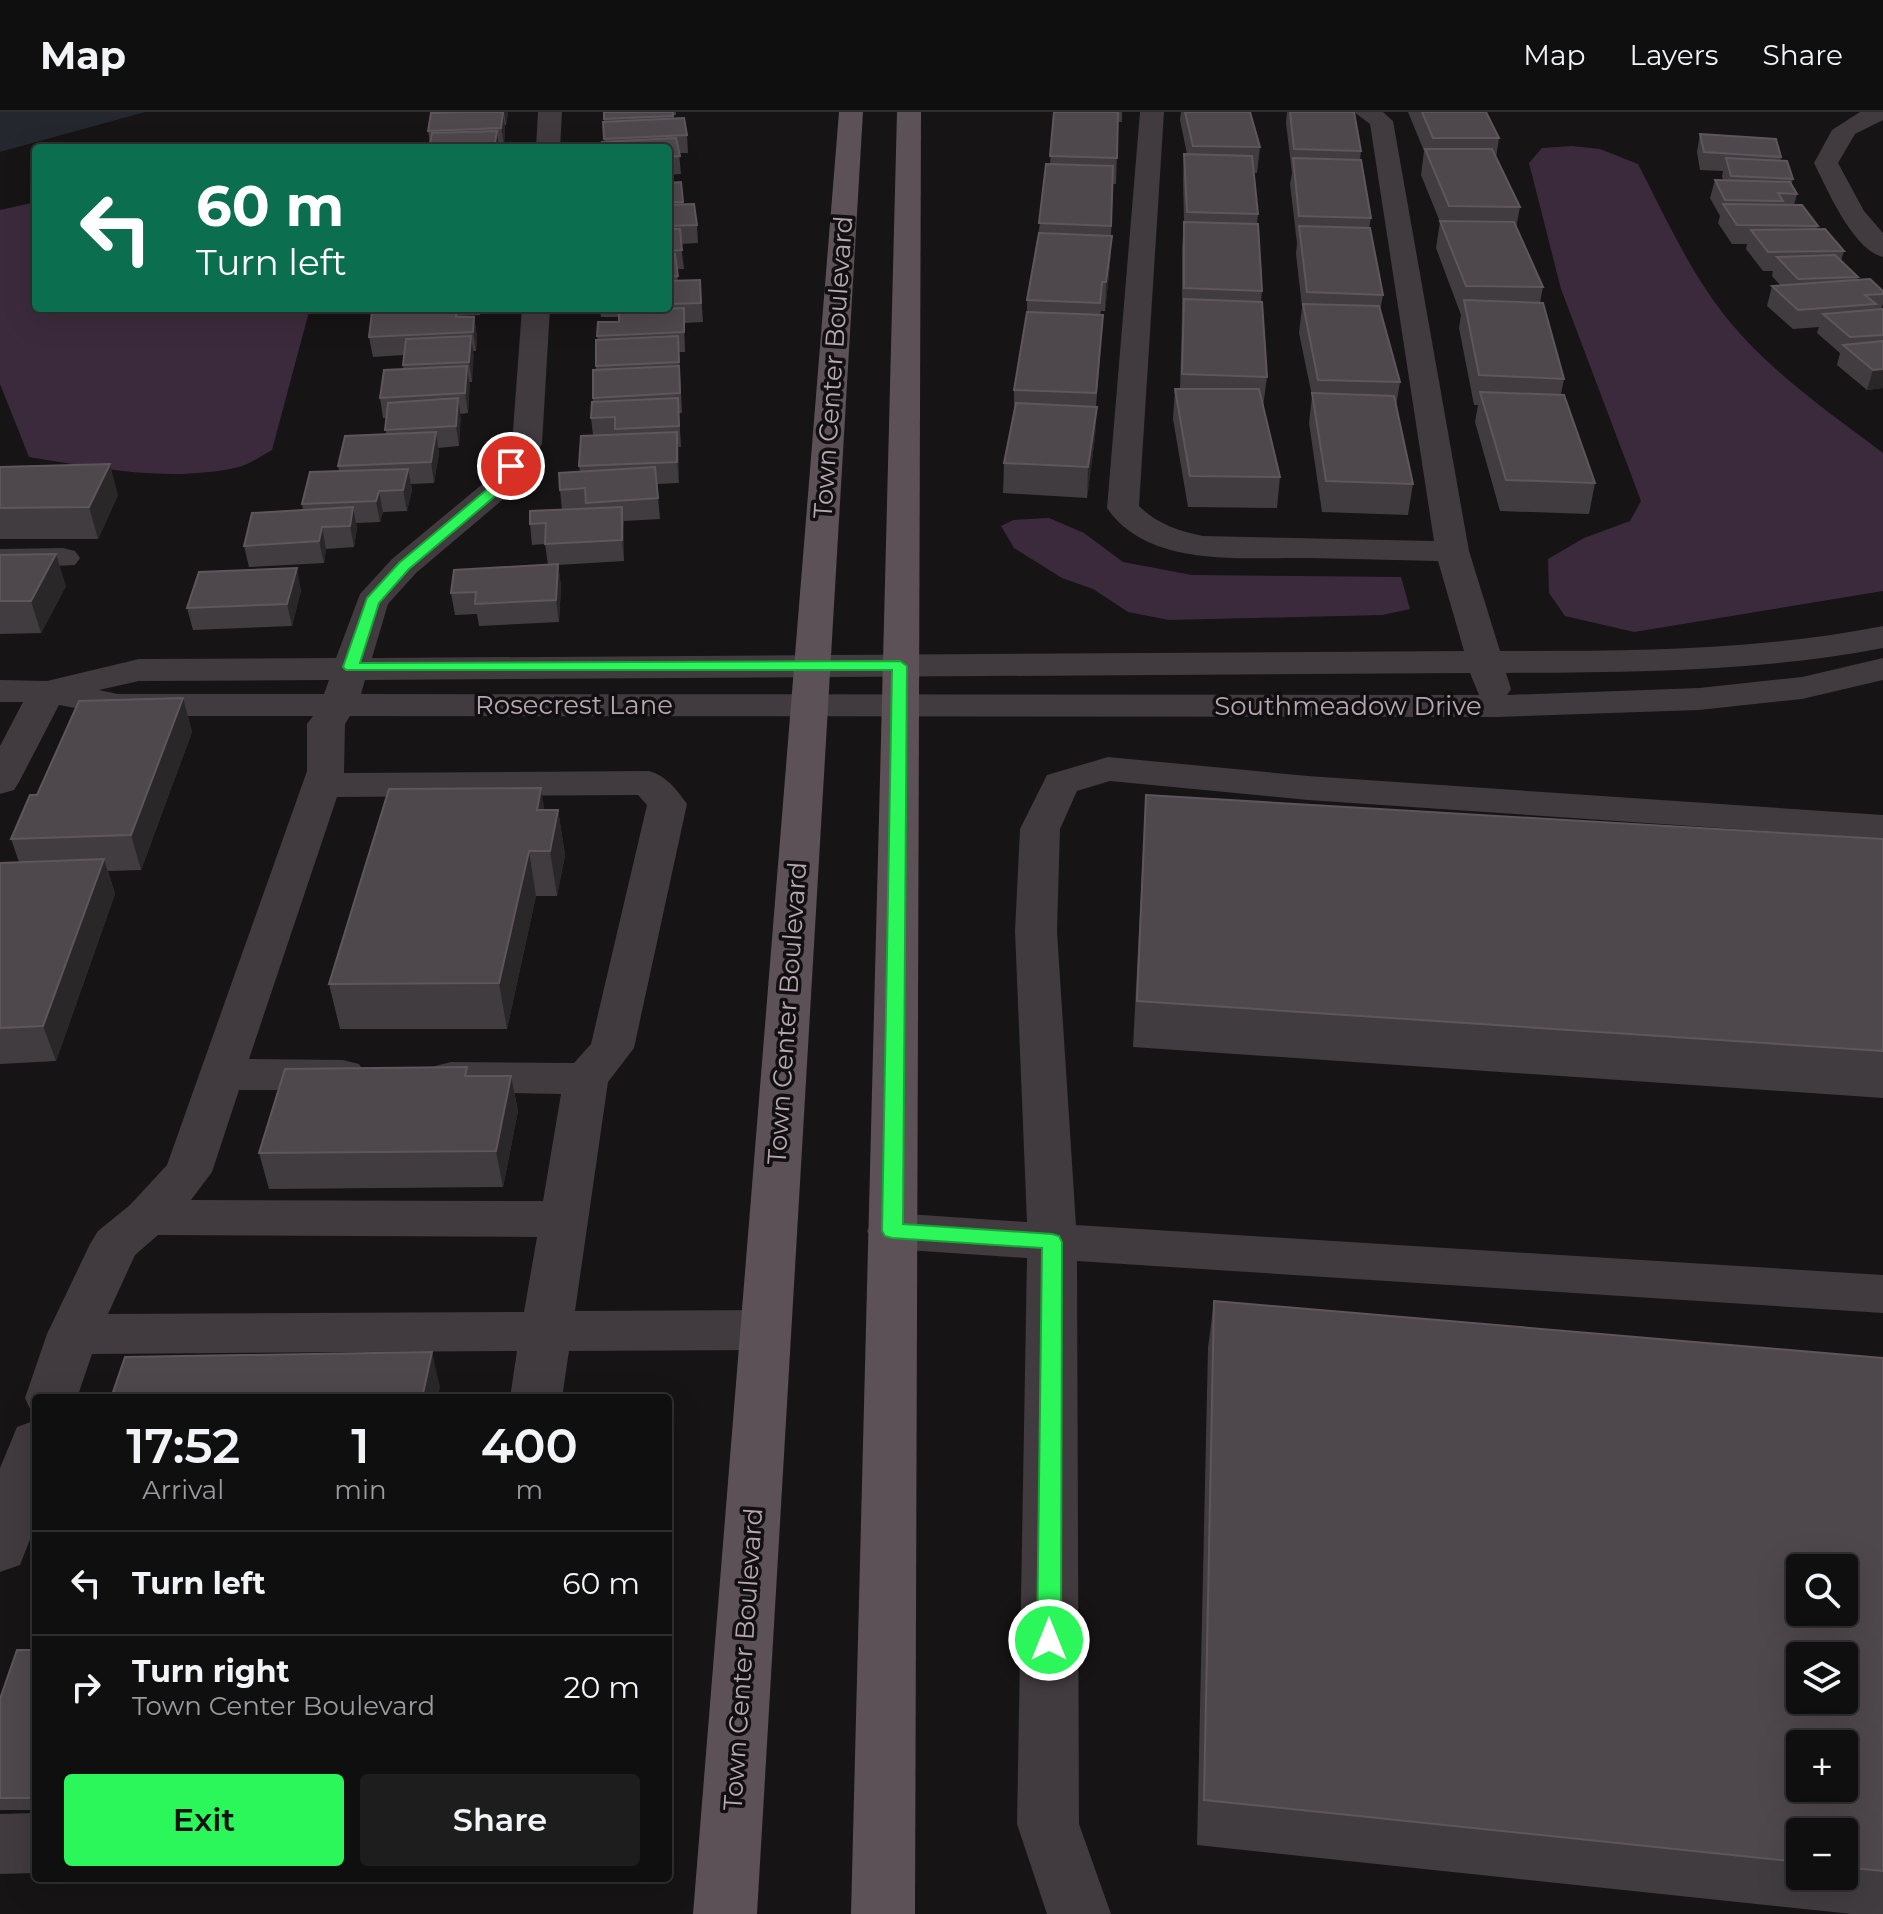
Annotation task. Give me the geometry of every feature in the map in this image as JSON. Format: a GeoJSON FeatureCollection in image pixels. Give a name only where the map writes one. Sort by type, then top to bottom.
{"type":"FeatureCollection","features":[{"type":"Feature","properties":{"kind":"main road","name":"Town Center Boulevard"},"geometry":{"type":"LineString","coordinates":[[725,1914],[851,112]]}},
{"type":"Feature","properties":{"kind":"main road"},"geometry":{"type":"LineString","coordinates":[[883,1914],[909,112]]}},
{"type":"Feature","properties":{"kind":"street"},"geometry":{"type":"LineString","coordinates":[[548,144],[550,112]]}},
{"type":"Feature","properties":{"kind":"street"},"geometry":{"type":"LineString","coordinates":[[1152,112],[1123,508],[1137,524],[1162,538],[1203,546],[1452,551]]}},
{"type":"Feature","properties":{"kind":"street"},"geometry":{"type":"LineString","coordinates":[[1366,112],[1381,121],[1452,551],[1498,706]]}},
{"type":"Feature","properties":{"kind":"street"},"geometry":{"type":"LineString","coordinates":[[1883,112],[1862,118],[1836,137],[1826,163],[1853,214],[1883,249]]}},
{"type":"Feature","properties":{"kind":"street"},"geometry":{"type":"LineString","coordinates":[[52,1394],[73,1334],[115,1244],[147,1217],[188,1172],[326,771],[326,724],[345,686],[372,601],[404,566],[496,489],[527,444],[536,312]]}},
{"type":"Feature","properties":{"kind":"street"},"geometry":{"type":"LineString","coordinates":[[0,559],[63,558]]}},
{"type":"Feature","properties":{"kind":"street","name":"Southmeadow Drive"},"geometry":{"type":"LineString","coordinates":[[900,686],[1485,664],[1675,661],[1842,645],[1883,637]]}},
{"type":"Feature","properties":{"kind":"street","name":"Southmeadow Drive"},"geometry":{"type":"LineString","coordinates":[[811,686],[900,686],[1498,706],[1699,699],[1802,688],[1883,669]]}},
{"type":"Feature","properties":{"kind":"street","name":"Rosecrest Lane"},"geometry":{"type":"LineString","coordinates":[[0,691],[47,692],[118,705],[345,686],[811,686]]}},
{"type":"Feature","properties":{"kind":"street"},"geometry":{"type":"LineString","coordinates":[[0,782],[47,692]]}},
{"type":"Feature","properties":{"kind":"street"},"geometry":{"type":"LineString","coordinates":[[1079,1914],[1048,1824],[1052,1242],[1036,931],[1040,829],[1061,783],[1108,769],[1308,788],[1883,827]]}},
{"type":"Feature","properties":{"kind":"street"},"geometry":{"type":"LineString","coordinates":[[321,785],[649,783],[667,804],[612,1048],[586,1079],[537,1394]]}},
{"type":"Feature","properties":{"kind":"street"},"geometry":{"type":"LineString","coordinates":[[222,1074],[586,1079]]}},
{"type":"Feature","properties":{"kind":"street"},"geometry":{"type":"LineString","coordinates":[[147,1217],[565,1219]]}},
{"type":"Feature","properties":{"kind":"street"},"geometry":{"type":"LineString","coordinates":[[892,1231],[1883,1294]]}},
{"type":"Feature","properties":{"kind":"street"},"geometry":{"type":"LineString","coordinates":[[73,1334],[765,1330]]}},
{"type":"Feature","properties":{"kind":"street"},"geometry":{"type":"LineString","coordinates":[[0,1548],[32,1454]]}},
{"type":"Feature","properties":{"kind":"street"},"geometry":{"type":"LineString","coordinates":[[0,1844],[32,1843]]}},
{"type":"Feature","properties":{"kind":"shaded area"},"geometry":{"type":"Polygon","coordinates":[[[0,112],[145,112],[0,152],[0,112]]]}},
{"type":"Feature","properties":{"kind":"shaded area"},"geometry":{"type":"Polygon","coordinates":[[[1572,146],[1600,149],[1638,164],[1691,266],[1730,322],[1783,376],[1883,453],[1883,591],[1634,632],[1565,616],[1549,593],[1548,559],[1584,538],[1630,521],[1641,501],[1561,289],[1529,163],[1542,148],[1572,146]]]}},
{"type":"Feature","properties":{"kind":"shaded area"},"geometry":{"type":"Polygon","coordinates":[[[32,203],[32,312],[309,312],[272,450],[239,467],[187,474],[134,472],[29,457],[0,384],[0,210],[32,203]]]}},
{"type":"Feature","properties":{"kind":"shaded area"},"geometry":{"type":"Polygon","coordinates":[[[1049,518],[1084,533],[1123,562],[1192,575],[1401,577],[1410,609],[1382,615],[1169,620],[1128,612],[1093,589],[1062,578],[1014,548],[1001,526],[1013,520],[1049,518]]]}},
{"type":"Feature","properties":{"kind":"building"},"geometry":{"type":"Polygon","coordinates":[[[503,112],[501,128],[428,131],[431,113],[503,112]]]}},
{"type":"Feature","properties":{"kind":"building"},"geometry":{"type":"Polygon","coordinates":[[[604,112],[673,112],[673,116],[604,119],[604,112]]]}},
{"type":"Feature","properties":{"kind":"building"},"geometry":{"type":"Polygon","coordinates":[[[1054,112],[1118,112],[1117,158],[1050,156],[1054,112]]]}},
{"type":"Feature","properties":{"kind":"building"},"geometry":{"type":"Polygon","coordinates":[[[1185,112],[1250,112],[1260,147],[1193,146],[1185,112]]]}},
{"type":"Feature","properties":{"kind":"building"},"geometry":{"type":"Polygon","coordinates":[[[1290,112],[1354,112],[1361,151],[1294,149],[1290,112]]]}},
{"type":"Feature","properties":{"kind":"building"},"geometry":{"type":"Polygon","coordinates":[[[1422,112],[1486,112],[1499,138],[1433,138],[1422,112]]]}},
{"type":"Feature","properties":{"kind":"building"},"geometry":{"type":"Polygon","coordinates":[[[684,118],[687,135],[604,139],[603,122],[684,118]]]}},
{"type":"Feature","properties":{"kind":"building"},"geometry":{"type":"Polygon","coordinates":[[[497,131],[495,144],[430,144],[432,133],[497,131]]]}},
{"type":"Feature","properties":{"kind":"building"},"geometry":{"type":"Polygon","coordinates":[[[1700,134],[1776,139],[1781,157],[1704,152],[1700,134]]]}},
{"type":"Feature","properties":{"kind":"building"},"geometry":{"type":"Polygon","coordinates":[[[676,138],[680,156],[672,157],[672,144],[602,142],[676,138]]]}},
{"type":"Feature","properties":{"kind":"building"},"geometry":{"type":"Polygon","coordinates":[[[1425,149],[1492,149],[1520,207],[1449,206],[1425,149]]]}},
{"type":"Feature","properties":{"kind":"building"},"geometry":{"type":"Polygon","coordinates":[[[1184,154],[1252,156],[1258,214],[1187,212],[1184,154]]]}},
{"type":"Feature","properties":{"kind":"building"},"geometry":{"type":"Polygon","coordinates":[[[1293,158],[1361,160],[1371,218],[1299,216],[1293,158]]]}},
{"type":"Feature","properties":{"kind":"building"},"geometry":{"type":"Polygon","coordinates":[[[1726,158],[1787,161],[1793,179],[1731,176],[1726,158]]]}},
{"type":"Feature","properties":{"kind":"building"},"geometry":{"type":"Polygon","coordinates":[[[1046,164],[1113,166],[1111,226],[1039,223],[1046,164]]]}},
{"type":"Feature","properties":{"kind":"building"},"geometry":{"type":"Polygon","coordinates":[[[1715,180],[1790,182],[1797,194],[1778,193],[1783,201],[1725,200],[1715,180]]]}},
{"type":"Feature","properties":{"kind":"building"},"geometry":{"type":"Polygon","coordinates":[[[681,182],[683,202],[672,202],[672,183],[681,182]]]}},
{"type":"Feature","properties":{"kind":"building"},"geometry":{"type":"Polygon","coordinates":[[[694,204],[697,225],[672,226],[672,205],[694,204]]]}},
{"type":"Feature","properties":{"kind":"building"},"geometry":{"type":"Polygon","coordinates":[[[1723,204],[1802,205],[1818,226],[1737,225],[1723,204]]]}},
{"type":"Feature","properties":{"kind":"building"},"geometry":{"type":"Polygon","coordinates":[[[1440,221],[1514,222],[1543,287],[1466,286],[1440,221]]]}},
{"type":"Feature","properties":{"kind":"building"},"geometry":{"type":"Polygon","coordinates":[[[1184,222],[1258,224],[1262,291],[1184,288],[1184,222]]]}},
{"type":"Feature","properties":{"kind":"building"},"geometry":{"type":"Polygon","coordinates":[[[1299,226],[1370,228],[1383,295],[1307,292],[1299,226]]]}},
{"type":"Feature","properties":{"kind":"building"},"geometry":{"type":"Polygon","coordinates":[[[672,229],[680,229],[682,250],[672,251],[672,229]]]}},
{"type":"Feature","properties":{"kind":"building"},"geometry":{"type":"Polygon","coordinates":[[[1825,229],[1844,251],[1768,252],[1751,230],[1825,229]]]}},
{"type":"Feature","properties":{"kind":"building"},"geometry":{"type":"Polygon","coordinates":[[[1039,233],[1112,236],[1100,303],[1027,300],[1039,233]]]}},
{"type":"Feature","properties":{"kind":"building"},"geometry":{"type":"Polygon","coordinates":[[[672,254],[675,254],[678,276],[672,277],[672,254]]]}},
{"type":"Feature","properties":{"kind":"building"},"geometry":{"type":"Polygon","coordinates":[[[1835,255],[1858,277],[1798,279],[1777,257],[1835,255]]]}},
{"type":"Feature","properties":{"kind":"building"},"geometry":{"type":"Polygon","coordinates":[[[1870,279],[1883,291],[1883,294],[1865,295],[1876,304],[1798,310],[1772,286],[1870,279]]]}},
{"type":"Feature","properties":{"kind":"building"},"geometry":{"type":"Polygon","coordinates":[[[700,280],[701,303],[672,304],[672,281],[700,280]]]}},
{"type":"Feature","properties":{"kind":"building"},"geometry":{"type":"Polygon","coordinates":[[[1184,299],[1262,302],[1267,377],[1182,374],[1184,299]]]}},
{"type":"Feature","properties":{"kind":"building"},"geometry":{"type":"Polygon","coordinates":[[[1464,300],[1543,303],[1564,379],[1479,375],[1464,300]]]}},
{"type":"Feature","properties":{"kind":"building"},"geometry":{"type":"Polygon","coordinates":[[[1303,304],[1379,306],[1400,382],[1318,380],[1303,304]]]}},
{"type":"Feature","properties":{"kind":"building"},"geometry":{"type":"Polygon","coordinates":[[[684,308],[684,332],[597,336],[598,322],[619,322],[619,312],[672,312],[672,309],[684,308]]]}},
{"type":"Feature","properties":{"kind":"building"},"geometry":{"type":"Polygon","coordinates":[[[1883,309],[1883,335],[1850,337],[1823,314],[1883,309]]]}},
{"type":"Feature","properties":{"kind":"building"},"geometry":{"type":"Polygon","coordinates":[[[372,312],[457,312],[456,317],[474,317],[473,332],[369,337],[372,312]]]}},
{"type":"Feature","properties":{"kind":"building"},"geometry":{"type":"Polygon","coordinates":[[[1027,312],[1103,315],[1096,393],[1014,390],[1027,312]]]}},
{"type":"Feature","properties":{"kind":"building"},"geometry":{"type":"Polygon","coordinates":[[[471,336],[469,362],[403,365],[406,339],[471,336]]]}},
{"type":"Feature","properties":{"kind":"building"},"geometry":{"type":"Polygon","coordinates":[[[678,336],[679,362],[596,366],[596,340],[678,336]]]}},
{"type":"Feature","properties":{"kind":"building"},"geometry":{"type":"Polygon","coordinates":[[[1883,341],[1883,369],[1873,370],[1843,345],[1883,341]]]}},
{"type":"Feature","properties":{"kind":"building"},"geometry":{"type":"Polygon","coordinates":[[[467,366],[465,393],[380,398],[384,370],[467,366]]]}},
{"type":"Feature","properties":{"kind":"building"},"geometry":{"type":"Polygon","coordinates":[[[679,366],[680,393],[593,398],[593,370],[679,366]]]}},
{"type":"Feature","properties":{"kind":"building"},"geometry":{"type":"Polygon","coordinates":[[[1175,389],[1259,389],[1280,477],[1190,476],[1175,389]]]}},
{"type":"Feature","properties":{"kind":"building"},"geometry":{"type":"Polygon","coordinates":[[[1480,392],[1564,395],[1595,483],[1506,480],[1480,392]]]}},
{"type":"Feature","properties":{"kind":"building"},"geometry":{"type":"Polygon","coordinates":[[[1312,393],[1394,396],[1413,484],[1326,481],[1312,393]]]}},
{"type":"Feature","properties":{"kind":"building"},"geometry":{"type":"Polygon","coordinates":[[[458,398],[456,426],[385,430],[388,403],[458,398]]]}},
{"type":"Feature","properties":{"kind":"building"},"geometry":{"type":"Polygon","coordinates":[[[678,398],[679,426],[615,429],[615,417],[591,418],[592,402],[678,398]]]}},
{"type":"Feature","properties":{"kind":"building"},"geometry":{"type":"Polygon","coordinates":[[[1016,403],[1097,407],[1088,467],[1004,463],[1016,403]]]}},
{"type":"Feature","properties":{"kind":"building"},"geometry":{"type":"Polygon","coordinates":[[[436,432],[431,462],[338,466],[345,436],[436,432]]]}},
{"type":"Feature","properties":{"kind":"building"},"geometry":{"type":"Polygon","coordinates":[[[677,432],[677,462],[579,466],[581,436],[677,432]]]}},
{"type":"Feature","properties":{"kind":"building"},"geometry":{"type":"Polygon","coordinates":[[[110,464],[89,507],[0,508],[0,467],[110,464]]]}},
{"type":"Feature","properties":{"kind":"building"},"geometry":{"type":"Polygon","coordinates":[[[655,467],[658,498],[586,503],[585,488],[560,490],[559,473],[655,467]]]}},
{"type":"Feature","properties":{"kind":"building"},"geometry":{"type":"Polygon","coordinates":[[[408,469],[403,490],[379,491],[376,501],[302,504],[310,472],[408,469]]]}},
{"type":"Feature","properties":{"kind":"building"},"geometry":{"type":"Polygon","coordinates":[[[353,507],[350,526],[322,527],[319,541],[244,546],[252,513],[353,507]]]}},
{"type":"Feature","properties":{"kind":"building"},"geometry":{"type":"Polygon","coordinates":[[[622,507],[622,540],[545,544],[546,523],[530,524],[530,511],[622,507]]]}},
{"type":"Feature","properties":{"kind":"building"},"geometry":{"type":"Polygon","coordinates":[[[56,554],[31,601],[0,601],[0,555],[56,554]]]}},
{"type":"Feature","properties":{"kind":"building"},"geometry":{"type":"Polygon","coordinates":[[[558,564],[556,600],[475,604],[476,592],[451,593],[454,570],[558,564]]]}},
{"type":"Feature","properties":{"kind":"building"},"geometry":{"type":"Polygon","coordinates":[[[297,568],[287,604],[187,608],[199,572],[297,568]]]}},
{"type":"Feature","properties":{"kind":"building"},"geometry":{"type":"Polygon","coordinates":[[[183,698],[131,835],[11,839],[30,795],[37,795],[79,701],[183,698]]]}},
{"type":"Feature","properties":{"kind":"building"},"geometry":{"type":"Polygon","coordinates":[[[541,788],[537,810],[558,810],[550,851],[529,851],[499,983],[329,984],[389,789],[541,788]]]}},
{"type":"Feature","properties":{"kind":"building"},"geometry":{"type":"Polygon","coordinates":[[[1146,795],[1883,839],[1883,1051],[1137,1001],[1146,795]]]}},
{"type":"Feature","properties":{"kind":"building"},"geometry":{"type":"Polygon","coordinates":[[[104,859],[43,1026],[0,1028],[0,863],[104,859]]]}},
{"type":"Feature","properties":{"kind":"building"},"geometry":{"type":"Polygon","coordinates":[[[467,1067],[465,1076],[511,1076],[496,1151],[259,1153],[285,1069],[467,1067]]]}},
{"type":"Feature","properties":{"kind":"building"},"geometry":{"type":"Polygon","coordinates":[[[1214,1301],[1883,1358],[1883,1871],[1858,1868],[1858,1818],[1786,1818],[1786,1861],[1204,1800],[1214,1301]]]}},
{"type":"Feature","properties":{"kind":"building"},"geometry":{"type":"Polygon","coordinates":[[[432,1352],[423,1394],[112,1394],[125,1357],[432,1352]]]}},
{"type":"Feature","properties":{"kind":"building"},"geometry":{"type":"Polygon","coordinates":[[[17,1650],[32,1650],[32,1798],[0,1798],[0,1699],[17,1650]]]}},
{"type":"Feature","properties":{"kind":"route"},"geometry":{"type":"LineString","coordinates":[[511,466],[496,489],[404,566],[372,601],[351,667],[900,666],[892,1231],[1052,1242],[1049,1640]]}}]}
